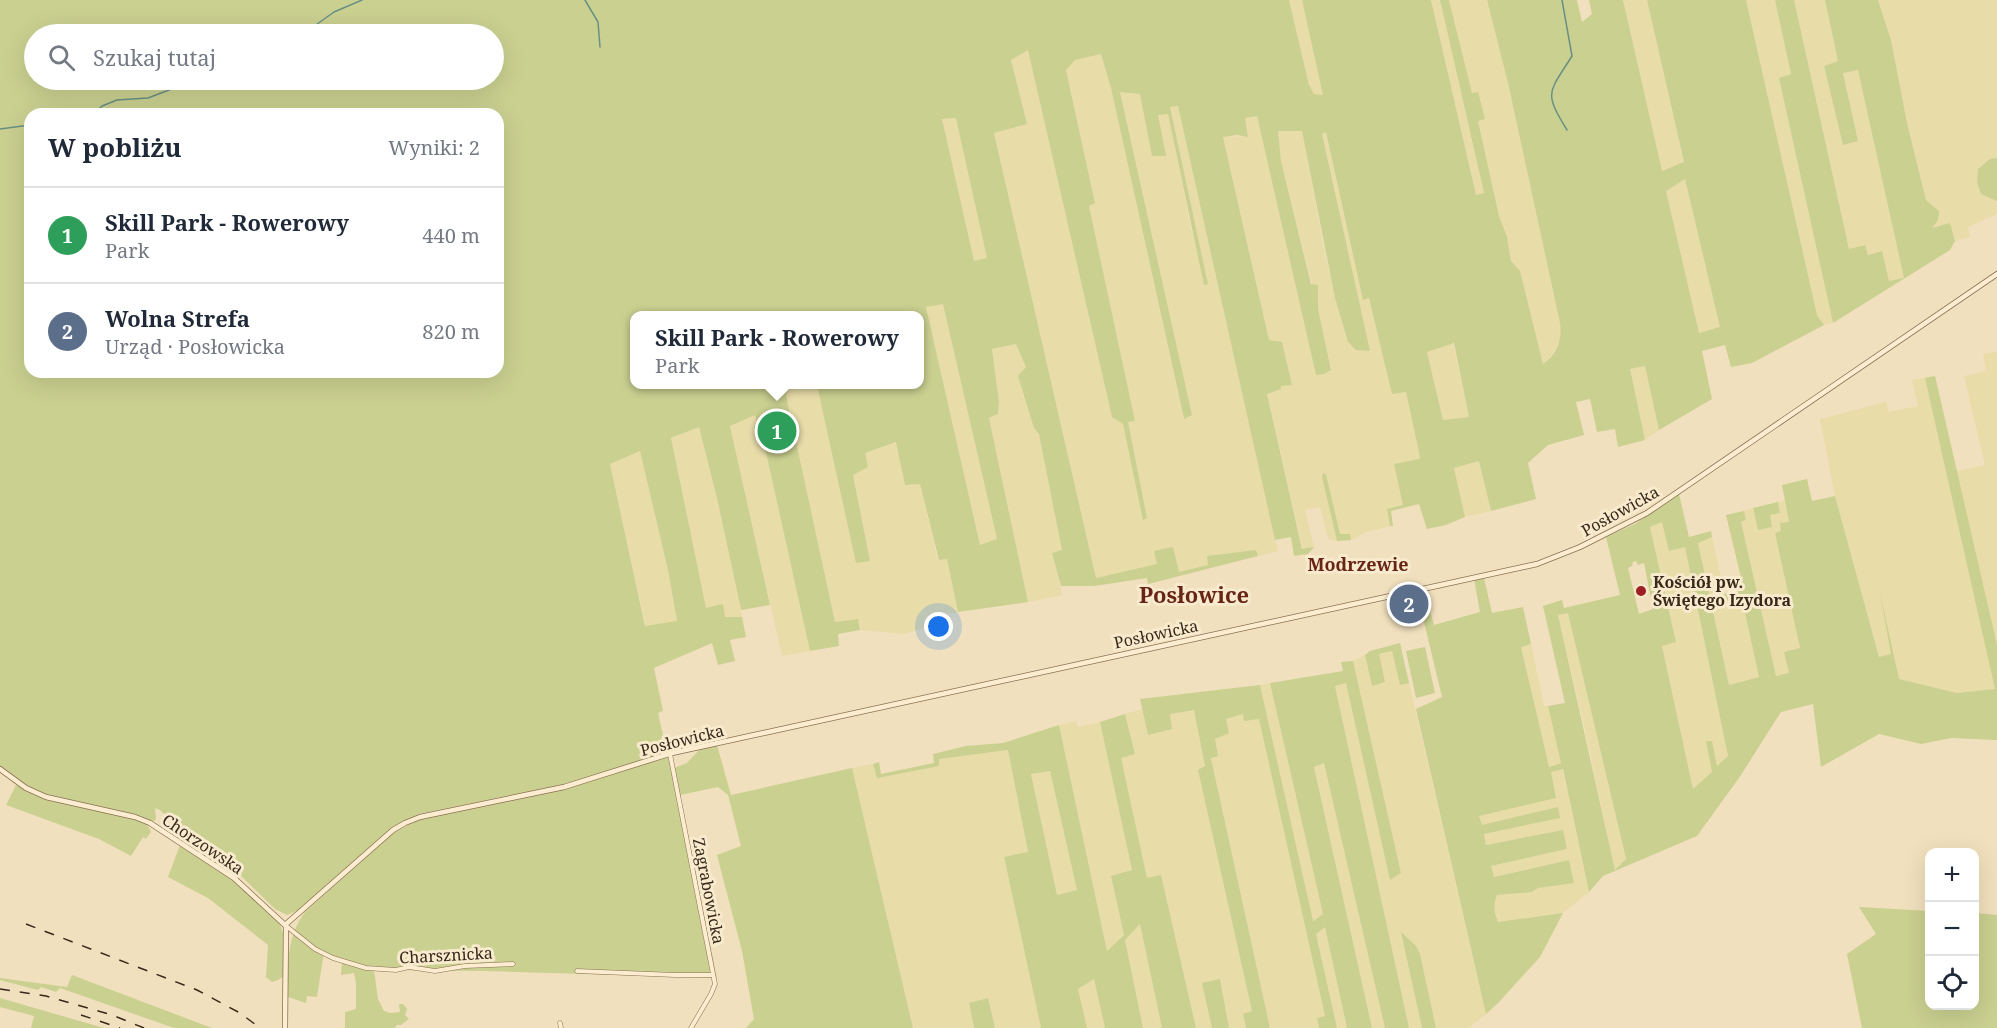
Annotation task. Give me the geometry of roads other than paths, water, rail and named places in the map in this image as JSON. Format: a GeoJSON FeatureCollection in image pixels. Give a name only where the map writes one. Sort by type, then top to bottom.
{"type":"FeatureCollection","features":[{"type":"Feature","properties":{"kind":"street","name":"Posłowicka"},"geometry":{"type":"LineString","coordinates":[[285,925],[389,834],[405,823],[429,815],[564,787],[670,754],[1549,560],[1589,543],[1647,513],[1997,274]]}},
{"type":"Feature","properties":{"kind":"street","name":"Zagrabowicka"},"geometry":{"type":"LineString","coordinates":[[670,754],[715,984],[692,1028]]}},
{"type":"Feature","properties":{"kind":"street","name":"Chorzowska"},"geometry":{"type":"LineString","coordinates":[[0,769],[26,788],[46,797],[135,817],[154,825],[234,878],[285,925]]}},
{"type":"Feature","properties":{"kind":"street","name":"Charsznicka"},"geometry":{"type":"LineString","coordinates":[[285,925],[315,949],[333,958],[366,968],[396,970],[409,967],[435,971],[465,966],[513,964]]}},
{"type":"Feature","properties":{"kind":"street"},"geometry":{"type":"LineString","coordinates":[[285,925],[285,1028]]}},
{"type":"Feature","properties":{"kind":"street"},"geometry":{"type":"LineString","coordinates":[[577,971],[713,975]]}},
{"type":"Feature","properties":{"kind":"waterway"},"geometry":{"type":"LineString","coordinates":[[317,24],[334,12],[362,0]]}},
{"type":"Feature","properties":{"kind":"waterway"},"geometry":{"type":"LineString","coordinates":[[585,0],[598,22],[600,47]]}},
{"type":"Feature","properties":{"kind":"waterway"},"geometry":{"type":"LineString","coordinates":[[1562,0],[1572,56],[1554,85],[1552,99],[1567,130]]}},
{"type":"Feature","properties":{"kind":"waterway"},"geometry":{"type":"LineString","coordinates":[[100,108],[117,100],[148,98],[169,90]]}},
{"type":"Feature","properties":{"kind":"waterway"},"geometry":{"type":"LineString","coordinates":[[0,129],[24,126]]}},
{"type":"Feature","properties":{"kind":"railway"},"geometry":{"type":"LineString","coordinates":[[26,924],[197,990],[240,1013],[260,1028]]}},
{"type":"Feature","properties":{"kind":"railway"},"geometry":{"type":"LineString","coordinates":[[0,989],[46,996],[112,1015],[144,1028]]}},
{"type":"Feature","properties":{"kind":"railway"},"geometry":{"type":"LineString","coordinates":[[81,1015],[120,1028]]}},
{"type":"Feature","properties":{"kind":"place","name":"Skill Park - Rowerowy"},"geometry":{"type":"Point","coordinates":[777,431]}},
{"type":"Feature","properties":{"kind":"place","name":"Kościół pw. Świętego Izydora"},"geometry":{"type":"Point","coordinates":[1641,591]}},
{"type":"Feature","properties":{"kind":"place","name":"Wolna Strefa"},"geometry":{"type":"Point","coordinates":[1409,604]}},
{"type":"Feature","properties":{"kind":"district","name":"Modrzewie"},"geometry":{"type":"Point","coordinates":[1358,564]}},
{"type":"Feature","properties":{"kind":"district","name":"Posłowice"},"geometry":{"type":"Point","coordinates":[1194,594]}}]}
